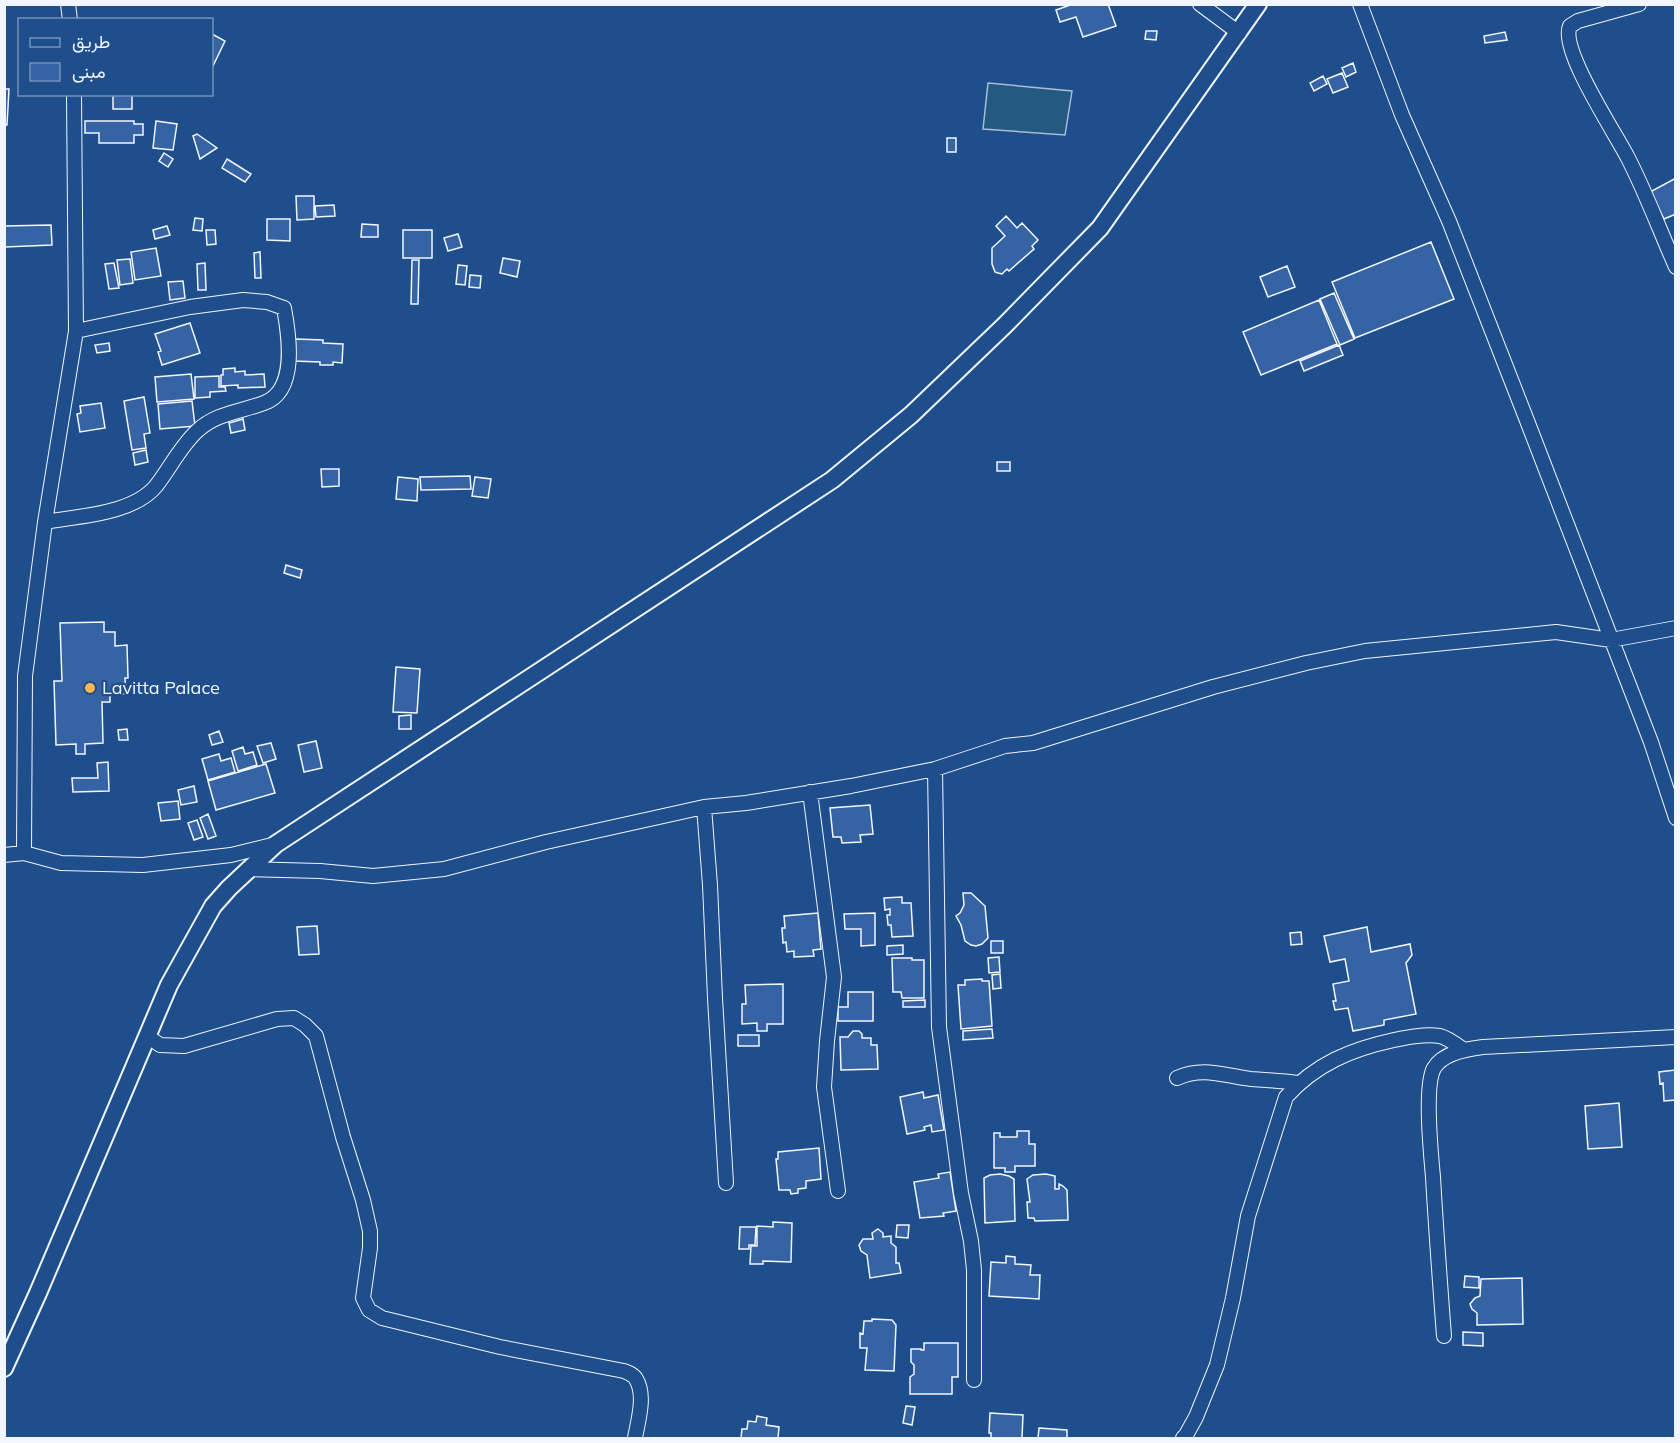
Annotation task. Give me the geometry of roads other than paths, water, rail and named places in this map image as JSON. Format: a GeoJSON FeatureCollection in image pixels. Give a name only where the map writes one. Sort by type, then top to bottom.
{"type":"FeatureCollection","features":[{"type":"Feature","properties":{"kind":"street"},"geometry":{"type":"LineString","coordinates":[[1200,4],[1239,33]]}},
{"type":"Feature","properties":{"kind":"street"},"geometry":{"type":"LineString","coordinates":[[4,1368],[169,985],[213,906],[248,869],[276,844],[832,480],[902,422],[1005,325],[1100,228],[1258,4]]}},
{"type":"Feature","properties":{"kind":"street"},"geometry":{"type":"LineString","coordinates":[[1360,4],[1402,115],[1449,221],[1651,742],[1676,818]]}},
{"type":"Feature","properties":{"kind":"street"},"geometry":{"type":"LineString","coordinates":[[1639,4],[1578,21],[1570,26],[1567,37],[1581,74],[1628,158],[1676,267]]}},
{"type":"Feature","properties":{"kind":"street"},"geometry":{"type":"LineString","coordinates":[[24,853],[25,676],[45,522],[76,331],[74,96]]}},
{"type":"Feature","properties":{"kind":"street"},"geometry":{"type":"LineString","coordinates":[[45,522],[116,510],[140,498],[154,488],[197,431],[217,417],[266,403],[277,393],[287,378],[288,331],[284,308],[267,302],[243,300],[190,307],[76,331]]}},
{"type":"Feature","properties":{"kind":"street"},"geometry":{"type":"LineString","coordinates":[[248,869],[320,871],[373,876],[444,869],[704,807],[746,803],[935,770],[1005,746],[1033,742],[1213,687],[1306,663],[1365,651],[1556,632],[1611,640],[1676,628]]}},
{"type":"Feature","properties":{"kind":"street"},"geometry":{"type":"LineString","coordinates":[[935,770],[939,1027],[961,1193],[971,1241],[974,1270],[974,1380]]}},
{"type":"Feature","properties":{"kind":"street"},"geometry":{"type":"LineString","coordinates":[[810,792],[834,976],[824,1087],[838,1191]]}},
{"type":"Feature","properties":{"kind":"street"},"geometry":{"type":"LineString","coordinates":[[704,807],[726,1183]]}},
{"type":"Feature","properties":{"kind":"street"},"geometry":{"type":"LineString","coordinates":[[4,855],[24,853],[61,863],[143,865],[231,855],[276,844]]}},
{"type":"Feature","properties":{"kind":"street"},"geometry":{"type":"LineString","coordinates":[[147,1036],[160,1045],[184,1046],[277,1019],[294,1018],[306,1025],[316,1036],[370,1231],[363,1298],[369,1310],[382,1318],[500,1347],[624,1371],[635,1377],[640,1388],[635,1438]]}},
{"type":"Feature","properties":{"kind":"street"},"geometry":{"type":"LineString","coordinates":[[1183,1438],[1196,1417],[1217,1365],[1233,1298],[1248,1216],[1286,1097],[1298,1083],[1324,1066],[1348,1053],[1372,1045],[1417,1035],[1442,1036],[1464,1050]]}},
{"type":"Feature","properties":{"kind":"street"},"geometry":{"type":"LineString","coordinates":[[1444,1336],[1430,1137],[1429,1088],[1434,1068],[1446,1057],[1464,1050],[1521,1044],[1676,1037]]}},
{"type":"Feature","properties":{"kind":"street"},"geometry":{"type":"LineString","coordinates":[[1177,1077],[1188,1072],[1213,1073],[1298,1083]]}},
{"type":"Feature","properties":{"kind":"place","name":"Lavitta Palace"},"geometry":{"type":"Point","coordinates":[90,688]}}]}
